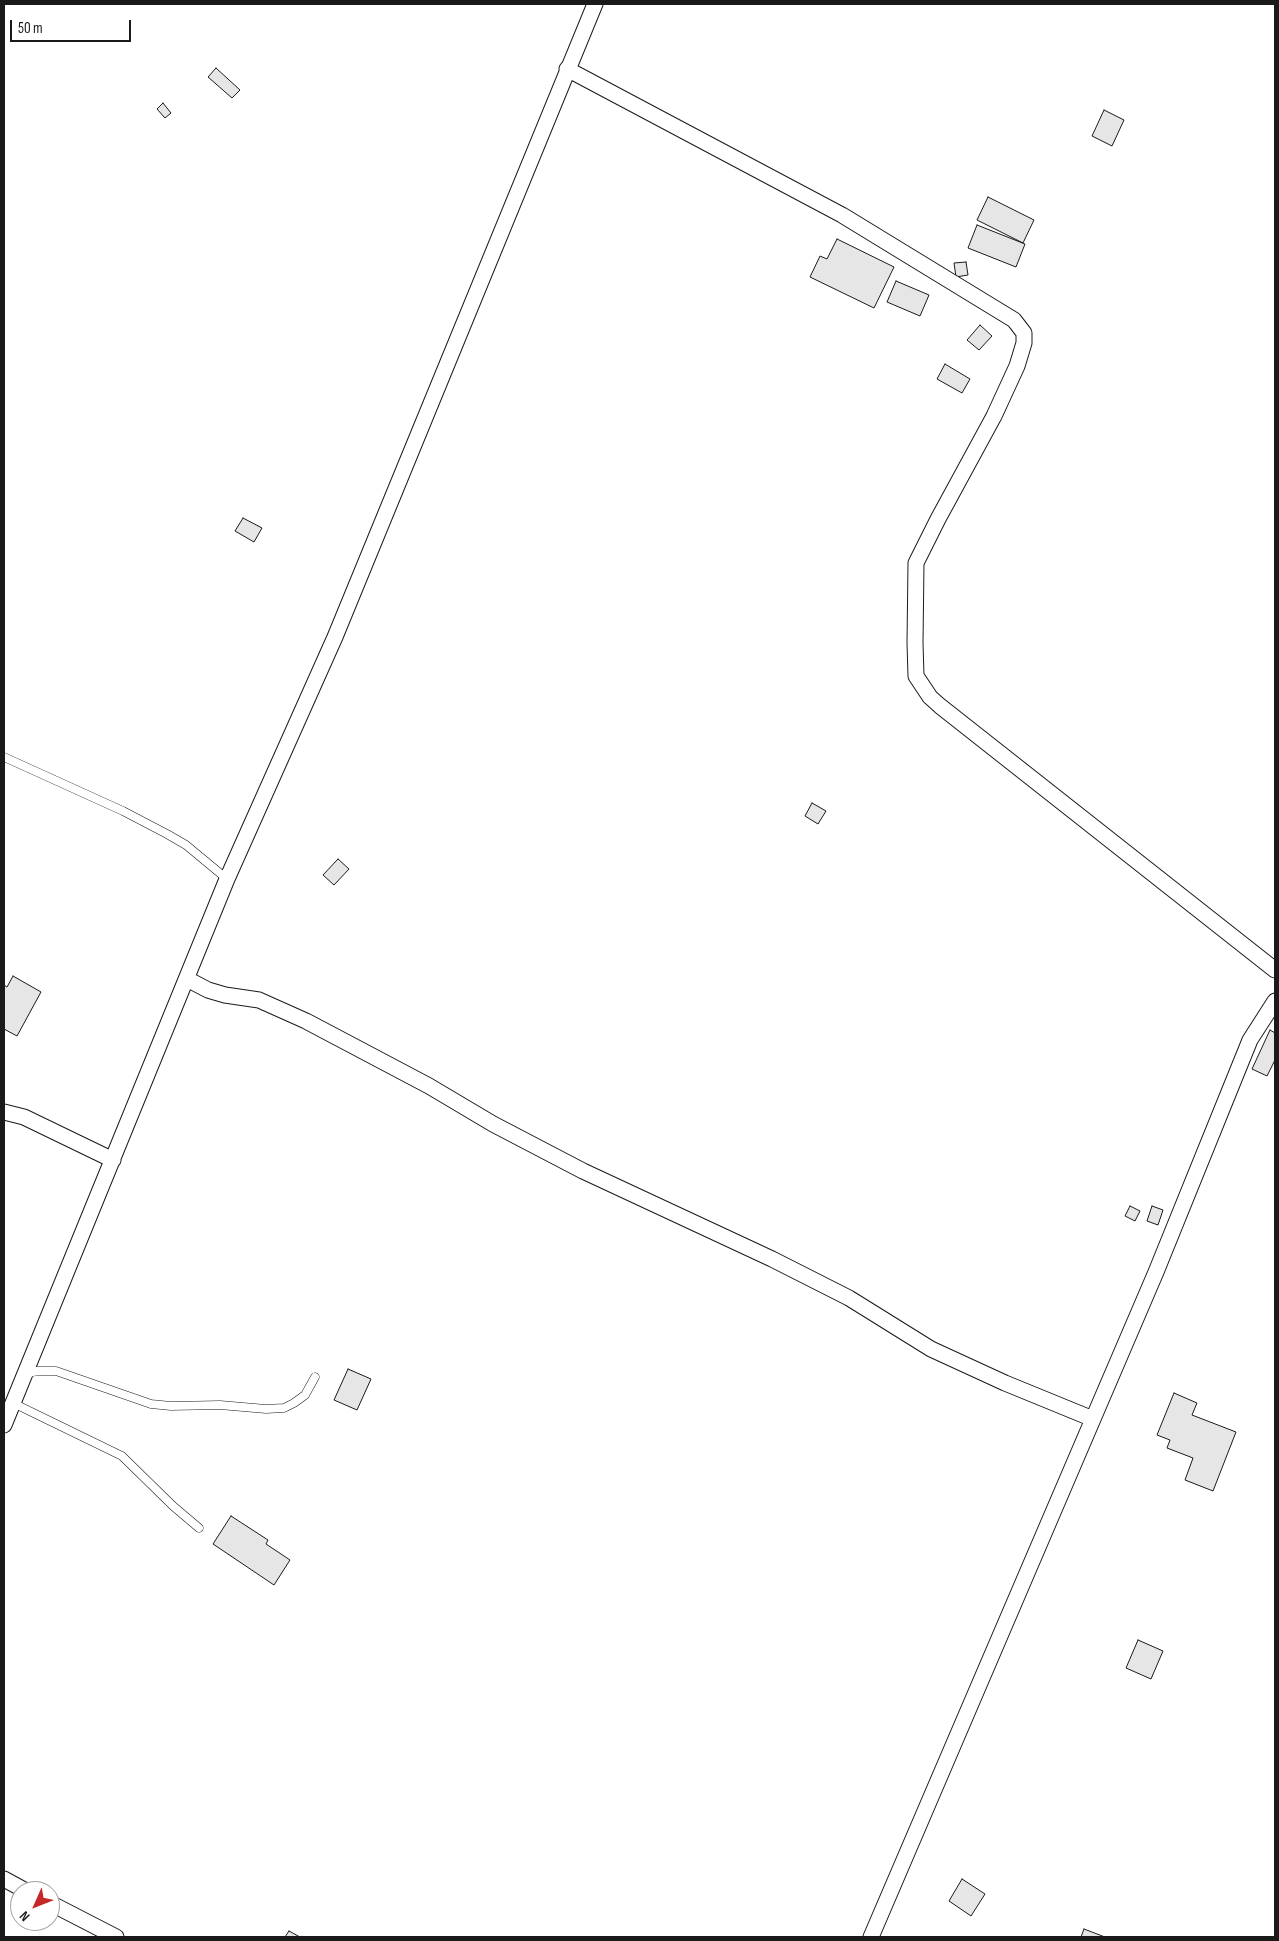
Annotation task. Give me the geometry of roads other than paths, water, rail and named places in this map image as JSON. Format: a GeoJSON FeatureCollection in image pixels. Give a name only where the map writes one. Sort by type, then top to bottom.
{"type":"FeatureCollection","features":[{"type":"Feature","properties":{"kind":"street"},"geometry":{"type":"LineString","coordinates":[[4,1425],[227,879],[335,637],[595,4]]}},
{"type":"Feature","properties":{"kind":"street"},"geometry":{"type":"LineString","coordinates":[[567,69],[842,215],[1014,320],[1024,333],[1024,343],[1017,366],[994,416],[916,562],[916,676],[930,697],[940,706],[1275,970]]}},
{"type":"Feature","properties":{"kind":"street"},"geometry":{"type":"LineString","coordinates":[[187,979],[208,990],[225,995],[259,1000],[306,1021],[429,1086],[493,1124],[583,1171],[772,1259],[849,1298],[930,1349],[1093,1420]]}},
{"type":"Feature","properties":{"kind":"street"},"geometry":{"type":"LineString","coordinates":[[871,1937],[1093,1420],[1250,1040],[1275,1001]]}},
{"type":"Feature","properties":{"kind":"street"},"geometry":{"type":"LineString","coordinates":[[4,1112],[24,1118],[113,1160]]}},
{"type":"Feature","properties":{"kind":"street"},"geometry":{"type":"LineString","coordinates":[[60,1908],[116,1937]]}},
{"type":"Feature","properties":{"kind":"lane"},"geometry":{"type":"LineString","coordinates":[[4,757],[123,811],[168,834],[186,845],[227,879]]}},
{"type":"Feature","properties":{"kind":"lane"},"geometry":{"type":"LineString","coordinates":[[25,1374],[56,1371],[151,1404],[171,1406],[220,1405],[266,1410],[284,1408],[294,1403],[305,1395],[314,1378]]}},
{"type":"Feature","properties":{"kind":"lane"},"geometry":{"type":"LineString","coordinates":[[13,1403],[122,1456],[173,1506],[199,1528]]}}]}
